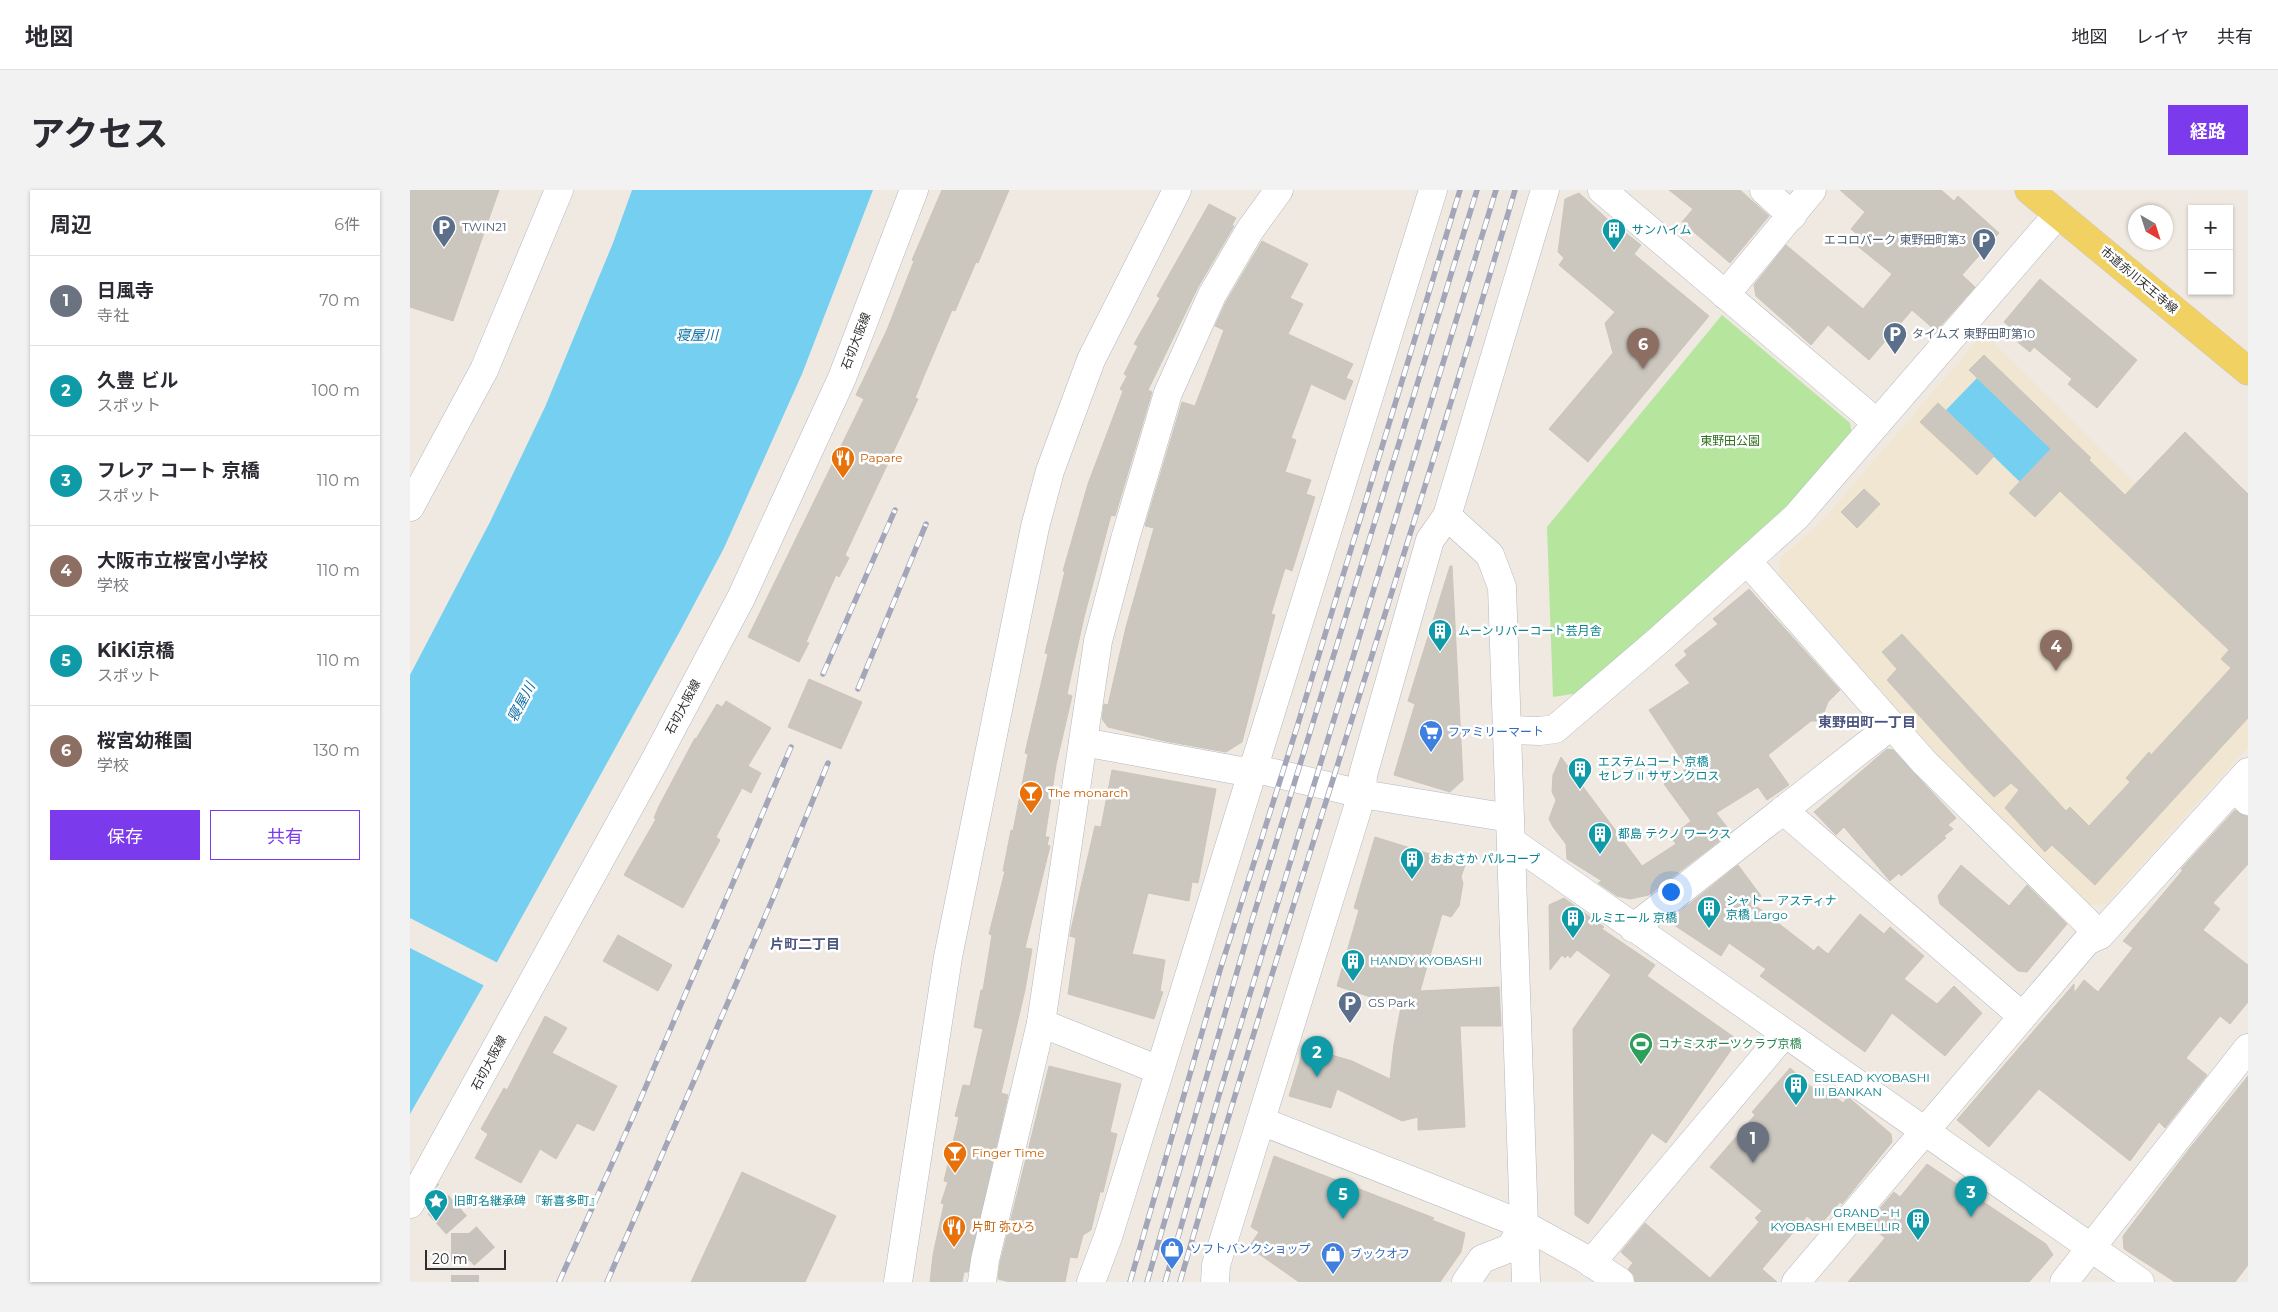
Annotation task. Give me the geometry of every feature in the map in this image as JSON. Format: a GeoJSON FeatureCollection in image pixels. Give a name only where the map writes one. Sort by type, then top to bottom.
{"type":"FeatureCollection","features":[{"type":"Feature","properties":{"kind":"main road","name":"市道赤川天王寺線"},"geometry":{"type":"LineString","coordinates":[[2029,190],[2248,371]]}},
{"type":"Feature","properties":{"kind":"street"},"geometry":{"type":"LineString","coordinates":[[410,508],[484,370],[559,190]]}},
{"type":"Feature","properties":{"kind":"street","name":"石切大阪線"},"geometry":{"type":"LineString","coordinates":[[410,1204],[654,762],[741,598],[842,378],[914,190]]}},
{"type":"Feature","properties":{"kind":"street"},"geometry":{"type":"LineString","coordinates":[[898,1282],[948,957],[1035,527],[1050,471],[1091,360],[1177,190]]}},
{"type":"Feature","properties":{"kind":"street"},"geometry":{"type":"LineString","coordinates":[[982,1282],[985,1260],[1040,1023],[1098,641],[1125,539],[1168,393],[1212,295],[1250,230],[1279,190]]}},
{"type":"Feature","properties":{"kind":"street"},"geometry":{"type":"LineString","coordinates":[[1092,1282],[1108,1237],[1433,190]]}},
{"type":"Feature","properties":{"kind":"street"},"geometry":{"type":"LineString","coordinates":[[1215,1282],[1216,1265],[1362,794],[1362,775],[1430,540],[1448,516],[1545,190]]}},
{"type":"Feature","properties":{"kind":"street"},"geometry":{"type":"LineString","coordinates":[[1602,190],[1877,423]]}},
{"type":"Feature","properties":{"kind":"street"},"geometry":{"type":"LineString","coordinates":[[1764,190],[1792,216]]}},
{"type":"Feature","properties":{"kind":"street"},"geometry":{"type":"LineString","coordinates":[[1725,295],[1812,190]]}},
{"type":"Feature","properties":{"kind":"street"},"geometry":{"type":"LineString","coordinates":[[1507,730],[1540,731],[1555,729],[1659,640],[1796,517],[2058,214]]}},
{"type":"Feature","properties":{"kind":"street"},"geometry":{"type":"LineString","coordinates":[[1448,516],[1490,555],[1502,587],[1526,1282]]}},
{"type":"Feature","properties":{"kind":"street"},"geometry":{"type":"LineString","coordinates":[[1747,560],[1924,762],[2100,935]]}},
{"type":"Feature","properties":{"kind":"street"},"geometry":{"type":"LineString","coordinates":[[1633,928],[1892,725]]}},
{"type":"Feature","properties":{"kind":"street"},"geometry":{"type":"LineString","coordinates":[[1083,742],[1240,771],[1253,768],[1510,830],[1633,928],[2140,1282]]}},
{"type":"Feature","properties":{"kind":"street"},"geometry":{"type":"LineString","coordinates":[[1796,1282],[2087,941],[2100,935],[2243,787]]}},
{"type":"Feature","properties":{"kind":"street"},"geometry":{"type":"LineString","coordinates":[[1782,810],[2022,1016]]}},
{"type":"Feature","properties":{"kind":"street"},"geometry":{"type":"LineString","coordinates":[[1040,1023],[1159,1070]]}},
{"type":"Feature","properties":{"kind":"street"},"geometry":{"type":"LineString","coordinates":[[1591,1263],[1785,1033]]}},
{"type":"Feature","properties":{"kind":"street"},"geometry":{"type":"LineString","coordinates":[[2064,1282],[2248,1048]]}},
{"type":"Feature","properties":{"kind":"street"},"geometry":{"type":"LineString","coordinates":[[1261,1121],[1524,1225],[1591,1263],[1620,1282]]}},
{"type":"Feature","properties":{"kind":"street"},"geometry":{"type":"LineString","coordinates":[[1466,1282],[1482,1259],[1510,1248],[1524,1225]]}},
{"type":"Feature","properties":{"kind":"shaded area"},"geometry":{"type":"Polygon","coordinates":[[[1984,333],[2248,595],[2248,747],[2106,904],[2091,905],[1940,758],[1779,574],[1780,558],[1820,523],[1984,333]]]}},
{"type":"Feature","properties":{"kind":"green space","name":"東野田公園"},"geometry":{"type":"Polygon","coordinates":[[[1722,315],[1850,423],[1852,435],[1791,502],[1579,693],[1553,697],[1547,527],[1722,315]]]}},
{"type":"Feature","properties":{"kind":"water","name":"寝屋川"},"geometry":{"type":"Polygon","coordinates":[[[632,190],[873,190],[802,374],[724,548],[497,962],[410,1114],[410,675],[490,522],[545,407],[613,243],[632,190]]]}},
{"type":"Feature","properties":{"kind":"water"},"geometry":{"type":"Polygon","coordinates":[[[1977,378],[2051,449],[2020,482],[1946,410],[1977,378]]]}},
{"type":"Feature","properties":{"kind":"pier"},"geometry":{"type":"Polygon","coordinates":[[[410,918],[498,963],[485,986],[410,948],[410,918]]]}},
{"type":"Feature","properties":{"kind":"building","name":"TWIN21"},"geometry":{"type":"Polygon","coordinates":[[[410,190],[499,190],[453,321],[410,307],[410,190]]]}},
{"type":"Feature","properties":{"kind":"building"},"geometry":{"type":"Polygon","coordinates":[[[942,190],[1009,190],[978,263],[976,262],[955,311],[952,310],[915,398],[918,399],[845,555],[849,558],[839,577],[836,575],[806,642],[809,643],[799,662],[748,637],[864,399],[856,395],[887,330],[914,261],[912,260],[942,190]]]}},
{"type":"Feature","properties":{"kind":"building"},"geometry":{"type":"Polygon","coordinates":[[[1669,190],[1740,190],[1769,216],[1730,263],[1682,222],[1693,209],[1669,190]]]}},
{"type":"Feature","properties":{"kind":"building"},"geometry":{"type":"Polygon","coordinates":[[[1840,190],[1941,190],[1954,201],[1958,196],[1999,233],[1962,275],[1975,287],[1936,331],[1912,310],[1869,360],[1828,325],[1811,345],[1756,296],[1754,285],[1786,245],[1863,309],[1892,274],[1850,240],[1856,233],[1851,229],[1865,212],[1840,190]]]}},
{"type":"Feature","properties":{"kind":"building"},"geometry":{"type":"Polygon","coordinates":[[[1579,193],[1617,228],[1641,245],[1634,254],[1709,316],[1588,462],[1549,429],[1613,353],[1605,323],[1615,312],[1559,265],[1564,258],[1558,252],[1565,199],[1579,193]]]}},
{"type":"Feature","properties":{"kind":"building"},"geometry":{"type":"Polygon","coordinates":[[[1209,204],[1236,218],[1232,225],[1234,226],[1198,287],[1148,390],[1152,392],[1115,516],[1111,515],[1084,617],[1067,694],[1072,696],[1056,765],[1045,837],[1049,837],[1047,845],[1050,846],[1025,948],[1032,949],[1025,990],[1001,1093],[1008,1095],[968,1272],[964,1272],[962,1282],[930,1282],[933,1255],[944,1204],[941,1203],[948,1182],[944,1181],[959,1117],[955,1116],[963,1085],[970,1086],[983,1029],[974,1027],[981,990],[983,990],[992,935],[989,934],[1005,871],[1003,871],[1011,830],[1013,831],[1028,754],[1025,753],[1048,654],[1045,653],[1065,571],[1063,571],[1088,484],[1123,391],[1120,389],[1127,376],[1124,374],[1138,346],[1134,344],[1160,298],[1157,296],[1209,204]]]}},
{"type":"Feature","properties":{"kind":"building"},"geometry":{"type":"Polygon","coordinates":[[[1262,241],[1308,264],[1290,298],[1303,304],[1288,334],[1353,364],[1346,378],[1353,381],[1345,400],[1311,384],[1291,438],[1296,440],[1285,472],[1311,480],[1306,494],[1315,497],[1292,571],[1285,568],[1271,614],[1275,615],[1242,742],[1226,752],[1165,741],[1108,727],[1102,719],[1104,704],[1108,705],[1126,627],[1154,528],[1145,526],[1182,402],[1195,406],[1224,330],[1215,326],[1226,302],[1262,241]]]}},
{"type":"Feature","properties":{"kind":"building"},"geometry":{"type":"Polygon","coordinates":[[[2040,279],[2137,360],[2097,408],[2068,384],[2072,379],[2034,347],[2030,352],[2005,332],[2010,327],[2004,322],[2040,279]]]}},
{"type":"Feature","properties":{"kind":"building"},"geometry":{"type":"Polygon","coordinates":[[[1984,355],[2091,458],[2089,460],[2125,495],[2185,432],[2248,494],[2248,718],[2095,885],[2052,845],[2045,852],[2005,808],[2019,790],[2011,783],[1994,797],[1971,773],[1887,680],[1897,669],[1882,652],[1902,634],[2066,811],[2070,807],[2089,826],[2130,782],[2126,778],[2149,752],[2151,755],[2231,668],[2221,659],[2229,650],[2060,491],[2035,517],[2009,493],[2051,449],[1969,370],[1984,355]]]}},
{"type":"Feature","properties":{"kind":"building"},"geometry":{"type":"Polygon","coordinates":[[[1938,403],[1994,456],[1977,475],[1920,422],[1938,403]]]}},
{"type":"Feature","properties":{"kind":"building"},"geometry":{"type":"Polygon","coordinates":[[[1864,489],[1880,504],[1857,528],[1841,512],[1864,489]]]}},
{"type":"Feature","properties":{"kind":"building"},"geometry":{"type":"Polygon","coordinates":[[[1450,566],[1452,566],[1463,780],[1450,792],[1394,775],[1415,704],[1408,701],[1450,566]]]}},
{"type":"Feature","properties":{"kind":"building"},"geometry":{"type":"Polygon","coordinates":[[[1749,589],[1840,690],[1828,702],[1823,715],[1816,721],[1811,721],[1768,755],[1789,785],[1767,800],[1758,787],[1716,813],[1731,832],[1649,895],[1630,899],[1617,896],[1598,883],[1602,881],[1567,859],[1566,844],[1549,819],[1556,800],[1552,792],[1553,775],[1561,757],[1642,866],[1676,844],[1671,837],[1691,821],[1664,784],[1687,768],[1649,710],[1690,683],[1675,665],[1687,655],[1684,651],[1718,624],[1713,619],[1749,589]]]}},
{"type":"Feature","properties":{"kind":"building"},"geometry":{"type":"Polygon","coordinates":[[[809,679],[862,702],[841,749],[788,727],[809,679]]]}},
{"type":"Feature","properties":{"kind":"building"},"geometry":{"type":"Polygon","coordinates":[[[726,701],[771,728],[748,766],[761,773],[751,793],[742,788],[716,837],[720,840],[683,908],[624,875],[656,819],[654,818],[659,806],[695,738],[717,704],[722,707],[726,701]]]}},
{"type":"Feature","properties":{"kind":"building"},"geometry":{"type":"Polygon","coordinates":[[[1887,749],[1893,750],[1956,818],[1948,825],[1953,829],[1944,836],[1946,838],[1901,876],[1899,873],[1890,881],[1844,827],[1836,835],[1814,812],[1887,749]]]}},
{"type":"Feature","properties":{"kind":"building"},"geometry":{"type":"Polygon","coordinates":[[[1112,770],[1216,789],[1198,883],[1192,882],[1189,901],[1148,893],[1132,954],[1165,960],[1160,991],[1163,992],[1154,1019],[1068,994],[1076,938],[1070,936],[1071,930],[1095,826],[1101,827],[1112,770]]]}},
{"type":"Feature","properties":{"kind":"building"},"geometry":{"type":"Polygon","coordinates":[[[2235,810],[2248,817],[2248,864],[2213,903],[2220,909],[2203,930],[2248,965],[2248,1002],[2230,1024],[2220,1016],[2186,1058],[2207,1075],[2165,1128],[2159,1122],[2130,1161],[2039,1089],[1989,1147],[1957,1120],[2074,984],[2074,993],[2084,980],[2098,992],[2133,948],[2123,941],[2183,870],[2181,869],[2235,810]]]}},
{"type":"Feature","properties":{"kind":"building"},"geometry":{"type":"Polygon","coordinates":[[[1375,837],[1465,865],[1461,877],[1463,883],[1459,906],[1451,917],[1442,914],[1420,991],[1499,987],[1501,1026],[1460,1026],[1465,1127],[1418,1130],[1418,1117],[1402,1121],[1337,1089],[1331,1108],[1289,1096],[1304,1047],[1352,1061],[1390,1079],[1401,1007],[1337,986],[1359,910],[1354,908],[1375,837]]]}},
{"type":"Feature","properties":{"kind":"building"},"geometry":{"type":"Polygon","coordinates":[[[1738,865],[1761,896],[1755,905],[1814,951],[1818,946],[1828,954],[1860,914],[1884,934],[1890,927],[1924,956],[1904,979],[1937,1004],[1954,986],[1982,1013],[1945,1056],[1892,1013],[1865,1052],[1760,976],[1766,969],[1729,943],[1721,956],[1668,921],[1738,865]]]}},
{"type":"Feature","properties":{"kind":"building"},"geometry":{"type":"Polygon","coordinates":[[[1961,865],[2009,906],[2027,885],[2067,924],[2027,972],[2018,971],[1940,904],[1938,896],[1961,865]]]}},
{"type":"Feature","properties":{"kind":"building"},"geometry":{"type":"Polygon","coordinates":[[[1564,898],[1604,927],[1602,929],[1655,965],[1647,976],[1738,1040],[1666,1143],[1652,1133],[1588,1224],[1575,1215],[1573,1029],[1611,975],[1577,950],[1570,958],[1568,955],[1565,958],[1562,955],[1550,970],[1549,905],[1564,898]]]}},
{"type":"Feature","properties":{"kind":"building"},"geometry":{"type":"Polygon","coordinates":[[[618,935],[672,965],[658,991],[603,961],[618,935]]]}},
{"type":"Feature","properties":{"kind":"building"},"geometry":{"type":"Polygon","coordinates":[[[545,1016],[567,1028],[552,1053],[617,1086],[594,1131],[577,1123],[556,1159],[540,1149],[521,1183],[475,1158],[488,1134],[481,1129],[504,1088],[507,1090],[545,1016]]]}},
{"type":"Feature","properties":{"kind":"building"},"geometry":{"type":"Polygon","coordinates":[[[1049,1066],[1121,1084],[1110,1132],[1117,1134],[1103,1192],[1100,1192],[1091,1230],[1083,1235],[1077,1258],[1070,1257],[1065,1282],[1010,1282],[998,1279],[1000,1263],[1049,1066]]]}},
{"type":"Feature","properties":{"kind":"building"},"geometry":{"type":"Polygon","coordinates":[[[1790,1068],[1824,1098],[1829,1092],[1843,1103],[1848,1097],[1891,1134],[1892,1142],[1842,1204],[1840,1202],[1819,1226],[1807,1216],[1762,1269],[1777,1282],[1635,1282],[1634,1275],[1628,1269],[1633,1263],[1621,1252],[1645,1223],[1710,1278],[1759,1222],[1755,1218],[1762,1211],[1710,1167],[1755,1115],[1752,1112],[1790,1068]]]}},
{"type":"Feature","properties":{"kind":"building"},"geometry":{"type":"Polygon","coordinates":[[[2248,1076],[2248,1265],[2235,1282],[2175,1282],[2124,1249],[2123,1236],[2248,1076]]]}},
{"type":"Feature","properties":{"kind":"building"},"geometry":{"type":"Polygon","coordinates":[[[1274,1156],[1434,1218],[1432,1220],[1465,1233],[1461,1252],[1440,1282],[1299,1282],[1249,1247],[1259,1232],[1251,1227],[1274,1156]]]}},
{"type":"Feature","properties":{"kind":"building"},"geometry":{"type":"Polygon","coordinates":[[[1927,1164],[2046,1244],[2053,1255],[2029,1282],[1848,1282],[1885,1238],[1867,1223],[1894,1192],[1900,1197],[1927,1164]]]}},
{"type":"Feature","properties":{"kind":"building"},"geometry":{"type":"Polygon","coordinates":[[[742,1172],[836,1216],[805,1282],[691,1282],[742,1172]]]}},
{"type":"Feature","properties":{"kind":"tunnel"},"geometry":{"type":"LineString","coordinates":[[410,1173],[494,1267]]}},
{"type":"Feature","properties":{"kind":"tunnel"},"geometry":{"type":"LineString","coordinates":[[465,1233],[465,1282]]}},
{"type":"Feature","properties":{"kind":"railway"},"geometry":{"type":"LineString","coordinates":[[1130,1282],[1220,970],[1297,727],[1460,190]]}},
{"type":"Feature","properties":{"kind":"railway"},"geometry":{"type":"LineString","coordinates":[[1147,1282],[1250,927],[1477,190]]}},
{"type":"Feature","properties":{"kind":"railway"},"geometry":{"type":"LineString","coordinates":[[1165,1282],[1219,1095],[1496,190]]}},
{"type":"Feature","properties":{"kind":"railway"},"geometry":{"type":"LineString","coordinates":[[1180,1282],[1262,1008],[1515,190]]}},
{"type":"Feature","properties":{"kind":"railway"},"geometry":{"type":"LineString","coordinates":[[823,674],[895,510]]}},
{"type":"Feature","properties":{"kind":"railway"},"geometry":{"type":"LineString","coordinates":[[858,689],[926,524]]}},
{"type":"Feature","properties":{"kind":"railway"},"geometry":{"type":"LineString","coordinates":[[559,1282],[632,1119],[791,747]]}},
{"type":"Feature","properties":{"kind":"railway"},"geometry":{"type":"LineString","coordinates":[[607,1282],[773,898],[828,763]]}},
{"type":"Feature","properties":{"kind":"place","name":"TWIN21"},"geometry":{"type":"Point","coordinates":[444,248]}},
{"type":"Feature","properties":{"kind":"place","name":"サンハイム"},"geometry":{"type":"Point","coordinates":[1614,251]}},
{"type":"Feature","properties":{"kind":"place","name":"エコロパーク 東野田町第3"},"geometry":{"type":"Point","coordinates":[1984,261]}},
{"type":"Feature","properties":{"kind":"place","name":"タイムズ 東野田町第10"},"geometry":{"type":"Point","coordinates":[1895,355]}},
{"type":"Feature","properties":{"kind":"place","name":"桜宮幼稚園"},"geometry":{"type":"Point","coordinates":[1643,369]}},
{"type":"Feature","properties":{"kind":"place","name":"Papare"},"geometry":{"type":"Point","coordinates":[843,479]}},
{"type":"Feature","properties":{"kind":"place","name":"ムーンリバーコート芸月舎"},"geometry":{"type":"Point","coordinates":[1440,652]}},
{"type":"Feature","properties":{"kind":"place","name":"大阪市立桜宮小学校"},"geometry":{"type":"Point","coordinates":[2056,671]}},
{"type":"Feature","properties":{"kind":"place","name":"ファミリーマート"},"geometry":{"type":"Point","coordinates":[1431,753]}},
{"type":"Feature","properties":{"kind":"place","name":"エステムコート 京橋 セレブ II サザンクロス"},"geometry":{"type":"Point","coordinates":[1580,790]}},
{"type":"Feature","properties":{"kind":"place","name":"The monarch"},"geometry":{"type":"Point","coordinates":[1031,814]}},
{"type":"Feature","properties":{"kind":"place","name":"都島 テクノ ワークス"},"geometry":{"type":"Point","coordinates":[1600,855]}},
{"type":"Feature","properties":{"kind":"place","name":"おおさか パルコープ"},"geometry":{"type":"Point","coordinates":[1412,880]}},
{"type":"Feature","properties":{"kind":"place","name":"シャトー アスティナ 京橋 Largo"},"geometry":{"type":"Point","coordinates":[1709,929]}},
{"type":"Feature","properties":{"kind":"place","name":"ルミエール 京橋"},"geometry":{"type":"Point","coordinates":[1573,939]}},
{"type":"Feature","properties":{"kind":"place","name":"HANDY KYOBASHI"},"geometry":{"type":"Point","coordinates":[1353,982]}},
{"type":"Feature","properties":{"kind":"place","name":"GS Park"},"geometry":{"type":"Point","coordinates":[1350,1024]}},
{"type":"Feature","properties":{"kind":"place","name":"コナミスポーツクラブ京橋"},"geometry":{"type":"Point","coordinates":[1641,1065]}},
{"type":"Feature","properties":{"kind":"place","name":"久豊 ビル"},"geometry":{"type":"Point","coordinates":[1317,1077]}},
{"type":"Feature","properties":{"kind":"place","name":"ESLEAD KYOBASHI III BANKAN"},"geometry":{"type":"Point","coordinates":[1796,1106]}},
{"type":"Feature","properties":{"kind":"place","name":"日風寺"},"geometry":{"type":"Point","coordinates":[1753,1163]}},
{"type":"Feature","properties":{"kind":"place","name":"Finger Time"},"geometry":{"type":"Point","coordinates":[955,1174]}},
{"type":"Feature","properties":{"kind":"place","name":"フレア コート 京橋"},"geometry":{"type":"Point","coordinates":[1971,1217]}},
{"type":"Feature","properties":{"kind":"place","name":"KiKi京橋"},"geometry":{"type":"Point","coordinates":[1343,1219]}},
{"type":"Feature","properties":{"kind":"place","name":"旧町名継承碑 『新喜多町』"},"geometry":{"type":"Point","coordinates":[436,1222]}},
{"type":"Feature","properties":{"kind":"place","name":"GRAND - H KYOBASHI EMBELLIR"},"geometry":{"type":"Point","coordinates":[1918,1241]}},
{"type":"Feature","properties":{"kind":"place","name":"片町 弥ひろ"},"geometry":{"type":"Point","coordinates":[954,1248]}},
{"type":"Feature","properties":{"kind":"place","name":"ソフトバンクショップ"},"geometry":{"type":"Point","coordinates":[1172,1270]}},
{"type":"Feature","properties":{"kind":"place","name":"ブックオフ"},"geometry":{"type":"Point","coordinates":[1333,1275]}},
{"type":"Feature","properties":{"kind":"district","name":"東野田町一丁目"},"geometry":{"type":"Point","coordinates":[1867,722]}},
{"type":"Feature","properties":{"kind":"district","name":"片町二丁目"},"geometry":{"type":"Point","coordinates":[805,944]}}]}
